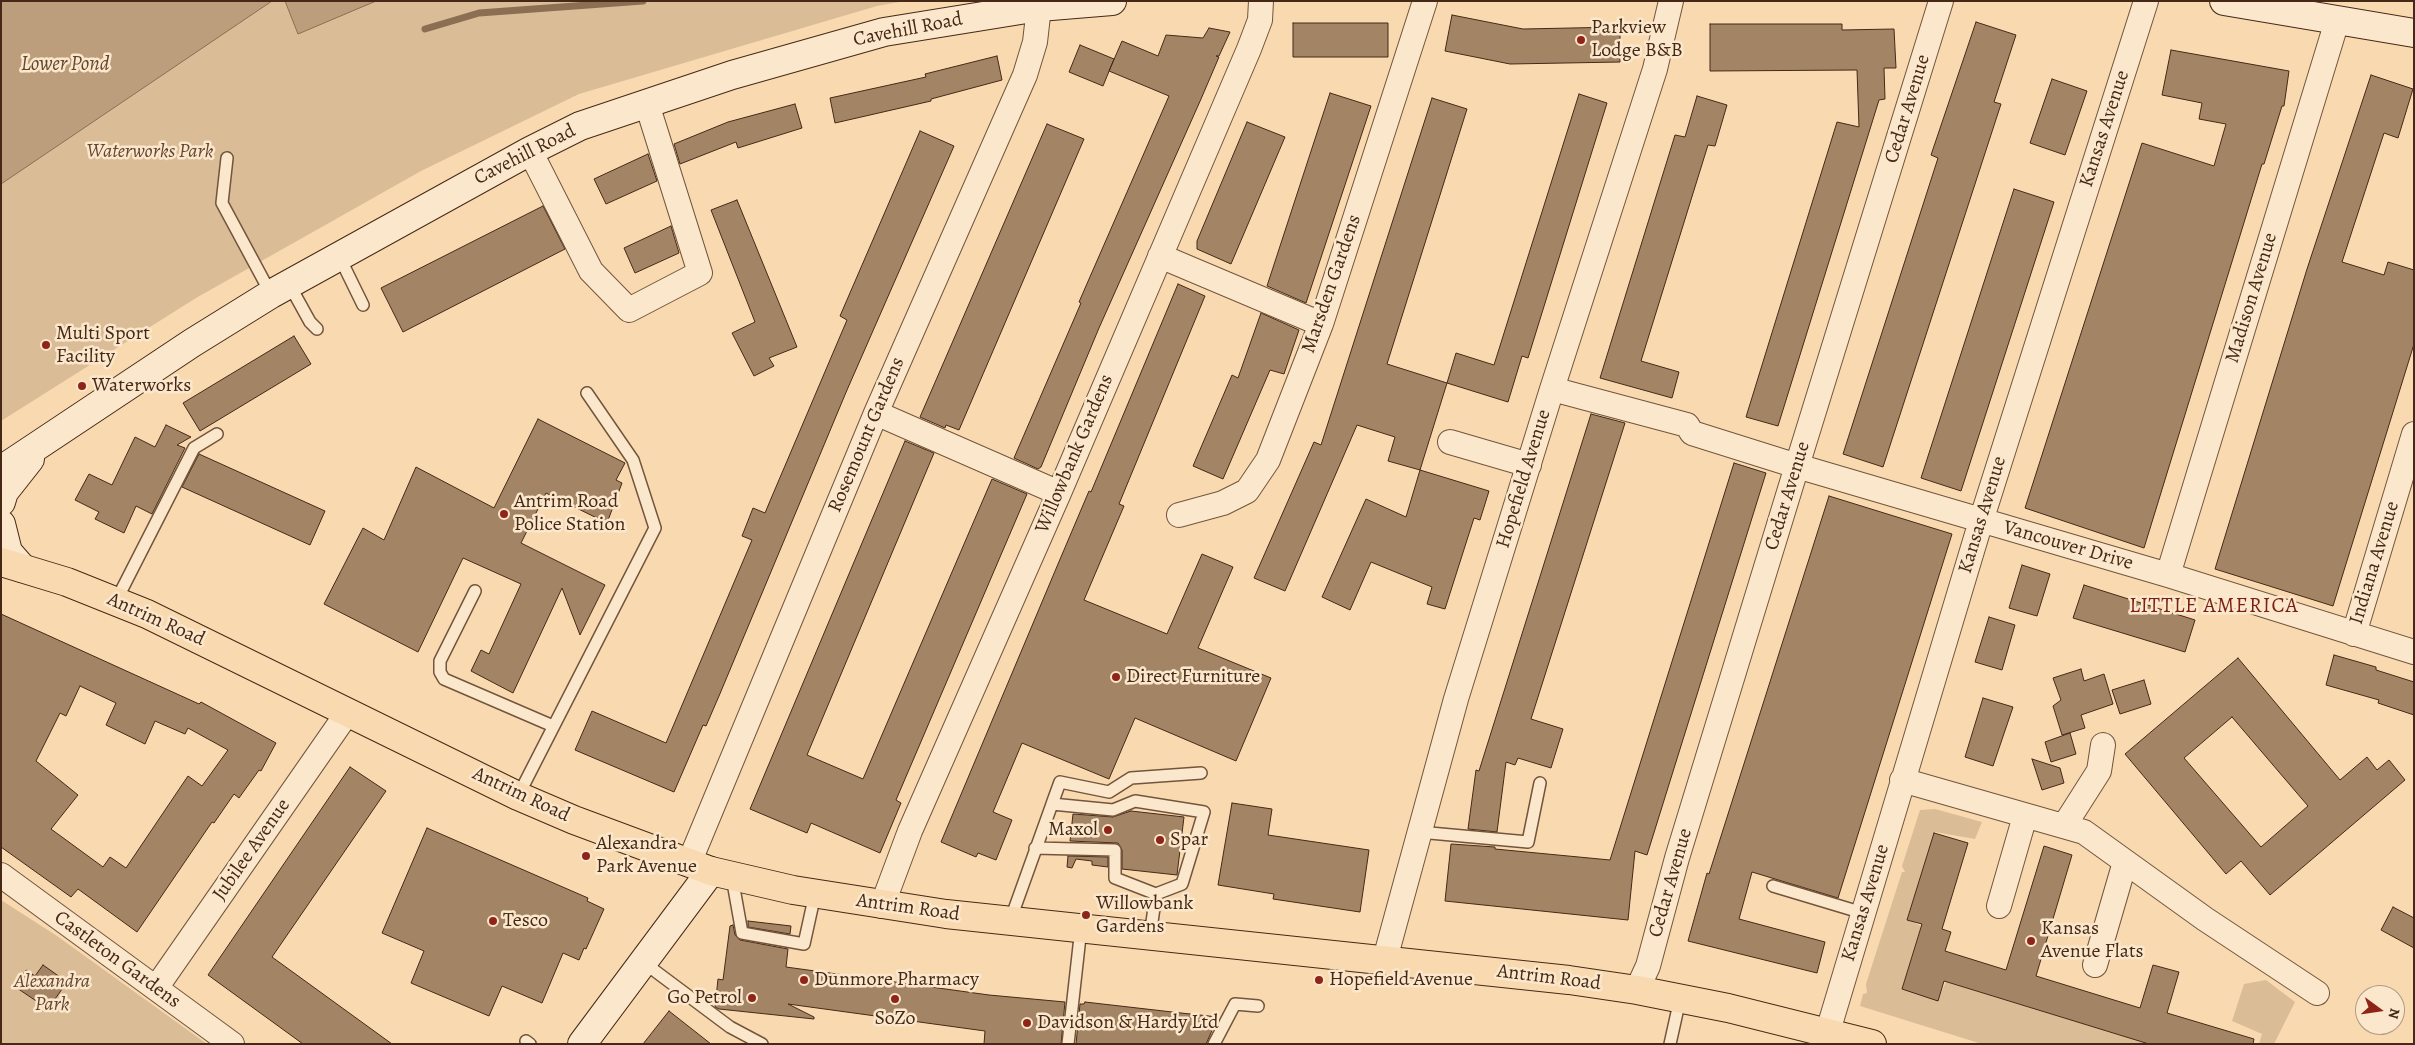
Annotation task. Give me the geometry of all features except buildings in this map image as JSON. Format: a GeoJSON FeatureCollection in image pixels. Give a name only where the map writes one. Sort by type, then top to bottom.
{"type":"FeatureCollection","features":[{"type":"Feature","properties":{"kind":"main road","name":"Cavehill Road"},"geometry":{"type":"LineString","coordinates":[[1,470],[192,343],[280,289],[530,151],[580,126],[732,75],[884,32],[1039,7],[1112,1]]}},
{"type":"Feature","properties":{"kind":"main road"},"geometry":{"type":"LineString","coordinates":[[2224,1],[2414,33]]}},
{"type":"Feature","properties":{"kind":"main road"},"geometry":{"type":"LineString","coordinates":[[1,502],[4,492],[44,442]]}},
{"type":"Feature","properties":{"kind":"main road"},"geometry":{"type":"LineString","coordinates":[[1,524],[12,565]]}},
{"type":"Feature","properties":{"kind":"main road","name":"Antrim Road"},"geometry":{"type":"LineString","coordinates":[[12,565],[116,601],[147,614],[518,796],[574,820],[710,870],[815,894],[882,906],[1150,936],[1385,959],[1570,980],[1637,990],[1680,999],[1826,1037],[1872,1044]]}},
{"type":"Feature","properties":{"kind":"main road"},"geometry":{"type":"LineString","coordinates":[[582,1044],[710,870]]}},
{"type":"Feature","properties":{"kind":"street","name":"Willowbank Gardens"},"geometry":{"type":"LineString","coordinates":[[882,906],[910,831],[1059,493],[1249,50],[1260,20],[1261,1]]}},
{"type":"Feature","properties":{"kind":"street","name":"Marsden Gardens"},"geometry":{"type":"LineString","coordinates":[[1179,515],[1224,503],[1247,491],[1268,460],[1321,324],[1425,1]]}},
{"type":"Feature","properties":{"kind":"street","name":"Hopefield Avenue"},"geometry":{"type":"LineString","coordinates":[[1385,959],[1456,699],[1552,389],[1655,69],[1671,1]]}},
{"type":"Feature","properties":{"kind":"street","name":"Cedar Avenue"},"geometry":{"type":"LineString","coordinates":[[1637,990],[1648,966],[1677,858],[1941,1]]}},
{"type":"Feature","properties":{"kind":"street","name":"Kansas Avenue"},"geometry":{"type":"LineString","coordinates":[[1826,1037],[1981,520],[2146,1]]}},
{"type":"Feature","properties":{"kind":"street","name":"Rosemount Gardens"},"geometry":{"type":"LineString","coordinates":[[710,870],[876,413],[1025,75],[1036,42],[1039,7]]}},
{"type":"Feature","properties":{"kind":"street","name":"Madison Avenue"},"geometry":{"type":"LineString","coordinates":[[2168,575],[2337,21]]}},
{"type":"Feature","properties":{"kind":"street"},"geometry":{"type":"LineString","coordinates":[[530,151],[591,271],[629,310],[700,273],[647,104]]}},
{"type":"Feature","properties":{"kind":"street"},"geometry":{"type":"LineString","coordinates":[[1160,256],[1321,324]]}},
{"type":"Feature","properties":{"kind":"street","name":"Vancouver Drive"},"geometry":{"type":"LineString","coordinates":[[1552,389],[1686,425],[1692,433],[1797,466],[2168,575],[2414,652]]}},
{"type":"Feature","properties":{"kind":"street"},"geometry":{"type":"LineString","coordinates":[[876,413],[1059,493]]}},
{"type":"Feature","properties":{"kind":"street","name":"Indiana Avenue"},"geometry":{"type":"LineString","coordinates":[[2354,634],[2414,434]]}},
{"type":"Feature","properties":{"kind":"street"},"geometry":{"type":"LineString","coordinates":[[1450,442],[1529,465]]}},
{"type":"Feature","properties":{"kind":"street","name":"Jubilee Avenue"},"geometry":{"type":"LineString","coordinates":[[156,988],[348,712]]}},
{"type":"Feature","properties":{"kind":"street"},"geometry":{"type":"LineString","coordinates":[[2064,826],[2099,771],[2103,746]]}},
{"type":"Feature","properties":{"kind":"street"},"geometry":{"type":"LineString","coordinates":[[1902,780],[2084,832],[2205,919],[2317,993]]}},
{"type":"Feature","properties":{"kind":"street"},"geometry":{"type":"LineString","coordinates":[[1999,906],[2025,816]]}},
{"type":"Feature","properties":{"kind":"street"},"geometry":{"type":"LineString","coordinates":[[2095,965],[2126,862]]}},
{"type":"Feature","properties":{"kind":"street","name":"Castleton Gardens"},"geometry":{"type":"LineString","coordinates":[[1,875],[232,1044]]}},
{"type":"Feature","properties":{"kind":"lane"},"geometry":{"type":"LineString","coordinates":[[226,158],[222,203],[280,289],[317,329]]}},
{"type":"Feature","properties":{"kind":"lane"},"geometry":{"type":"LineString","coordinates":[[339,256],[363,305]]}},
{"type":"Feature","properties":{"kind":"lane"},"geometry":{"type":"LineString","coordinates":[[518,796],[655,528],[633,460],[587,393]]}},
{"type":"Feature","properties":{"kind":"lane"},"geometry":{"type":"LineString","coordinates":[[116,601],[194,448],[217,434]]}},
{"type":"Feature","properties":{"kind":"lane"},"geometry":{"type":"LineString","coordinates":[[475,591],[440,661],[440,672],[444,679],[553,726]]}},
{"type":"Feature","properties":{"kind":"lane"},"geometry":{"type":"LineString","coordinates":[[1010,921],[1060,782],[1109,792],[1131,778],[1201,773]]}},
{"type":"Feature","properties":{"kind":"lane"},"geometry":{"type":"LineString","coordinates":[[1419,832],[1528,842],[1540,783]]}},
{"type":"Feature","properties":{"kind":"lane"},"geometry":{"type":"LineString","coordinates":[[1035,848],[1115,850],[1115,878],[1156,894],[1182,884],[1204,812],[1135,801],[1113,810],[1052,804]]}},
{"type":"Feature","properties":{"kind":"lane"},"geometry":{"type":"LineString","coordinates":[[710,870],[742,934],[804,944],[815,894]]}},
{"type":"Feature","properties":{"kind":"lane"},"geometry":{"type":"LineString","coordinates":[[1773,886],[1862,913]]}},
{"type":"Feature","properties":{"kind":"lane"},"geometry":{"type":"LineString","coordinates":[[1150,936],[1156,894]]}},
{"type":"Feature","properties":{"kind":"lane"},"geometry":{"type":"LineString","coordinates":[[1068,1044],[1081,928]]}},
{"type":"Feature","properties":{"kind":"lane"},"geometry":{"type":"LineString","coordinates":[[642,962],[730,1027],[762,1044]]}},
{"type":"Feature","properties":{"kind":"lane"},"geometry":{"type":"LineString","coordinates":[[1670,1044],[1680,999]]}},
{"type":"Feature","properties":{"kind":"lane"},"geometry":{"type":"LineString","coordinates":[[1214,1044],[1235,1004],[1258,1006]]}},
{"type":"Feature","properties":{"kind":"green space","name":"Waterworks Park"},"geometry":{"type":"Polygon","coordinates":[[[1,1],[905,1],[877,6],[579,94],[421,171],[196,298],[1,421],[1,1]]]}},
{"type":"Feature","properties":{"kind":"green space"},"geometry":{"type":"Polygon","coordinates":[[[1935,809],[1982,822],[1975,839],[1935,832],[1907,919],[1921,926],[1902,989],[1938,999],[1946,982],[2149,1044],[1982,1044],[1860,1006],[1863,994],[1867,993],[1866,984],[1902,872],[1905,872],[1902,866],[1920,810],[1935,809]]]}},
{"type":"Feature","properties":{"kind":"green space","name":"Alexandra Park"},"geometry":{"type":"Polygon","coordinates":[[[1,900],[57,936],[207,1044],[1,1044],[1,900]]]}},
{"type":"Feature","properties":{"kind":"green space"},"geometry":{"type":"Polygon","coordinates":[[[2266,980],[2295,1002],[2274,1044],[2259,1044],[2262,1034],[2232,1021],[2244,984],[2266,980]]]}},
{"type":"Feature","properties":{"kind":"water","name":"Lower Pond"},"geometry":{"type":"Polygon","coordinates":[[[1,1],[272,1],[1,184],[1,1]]]}},
{"type":"Feature","properties":{"kind":"water"},"geometry":{"type":"Polygon","coordinates":[[[285,1],[376,1],[298,34],[285,1]]]}},
{"type":"Feature","properties":{"kind":"waterway"},"geometry":{"type":"LineString","coordinates":[[425,29],[479,13],[643,1]]}},
{"type":"Feature","properties":{"kind":"place","name":"Parkview Lodge B&B"},"geometry":{"type":"Point","coordinates":[1581,40]}},
{"type":"Feature","properties":{"kind":"place","name":"Multi Sport Facility"},"geometry":{"type":"Point","coordinates":[46,345]}},
{"type":"Feature","properties":{"kind":"place","name":"Waterworks"},"geometry":{"type":"Point","coordinates":[82,386]}},
{"type":"Feature","properties":{"kind":"place","name":"Antrim Road Police Station"},"geometry":{"type":"Point","coordinates":[504,514]}},
{"type":"Feature","properties":{"kind":"place","name":"Direct Furniture"},"geometry":{"type":"Point","coordinates":[1116,677]}},
{"type":"Feature","properties":{"kind":"place","name":"Maxol"},"geometry":{"type":"Point","coordinates":[1108,830]}},
{"type":"Feature","properties":{"kind":"place","name":"Spar"},"geometry":{"type":"Point","coordinates":[1160,840]}},
{"type":"Feature","properties":{"kind":"place","name":"Alexandra Park Avenue"},"geometry":{"type":"Point","coordinates":[586,856]}},
{"type":"Feature","properties":{"kind":"place","name":"Willowbank Gardens"},"geometry":{"type":"Point","coordinates":[1086,915]}},
{"type":"Feature","properties":{"kind":"place","name":"Tesco"},"geometry":{"type":"Point","coordinates":[493,921]}},
{"type":"Feature","properties":{"kind":"place","name":"Kansas Avenue Flats"},"geometry":{"type":"Point","coordinates":[2031,941]}},
{"type":"Feature","properties":{"kind":"place","name":"Dunmore Pharmacy"},"geometry":{"type":"Point","coordinates":[804,980]}},
{"type":"Feature","properties":{"kind":"place","name":"Hopefield Avenue"},"geometry":{"type":"Point","coordinates":[1319,980]}},
{"type":"Feature","properties":{"kind":"place","name":"Go Petrol"},"geometry":{"type":"Point","coordinates":[752,998]}},
{"type":"Feature","properties":{"kind":"place","name":"SoZo"},"geometry":{"type":"Point","coordinates":[895,999]}},
{"type":"Feature","properties":{"kind":"place","name":"Davidson & Hardy Ltd"},"geometry":{"type":"Point","coordinates":[1027,1023]}},
{"type":"Feature","properties":{"kind":"district","name":"LITTLE AMERICA"},"geometry":{"type":"Point","coordinates":[2214,607]}}]}
